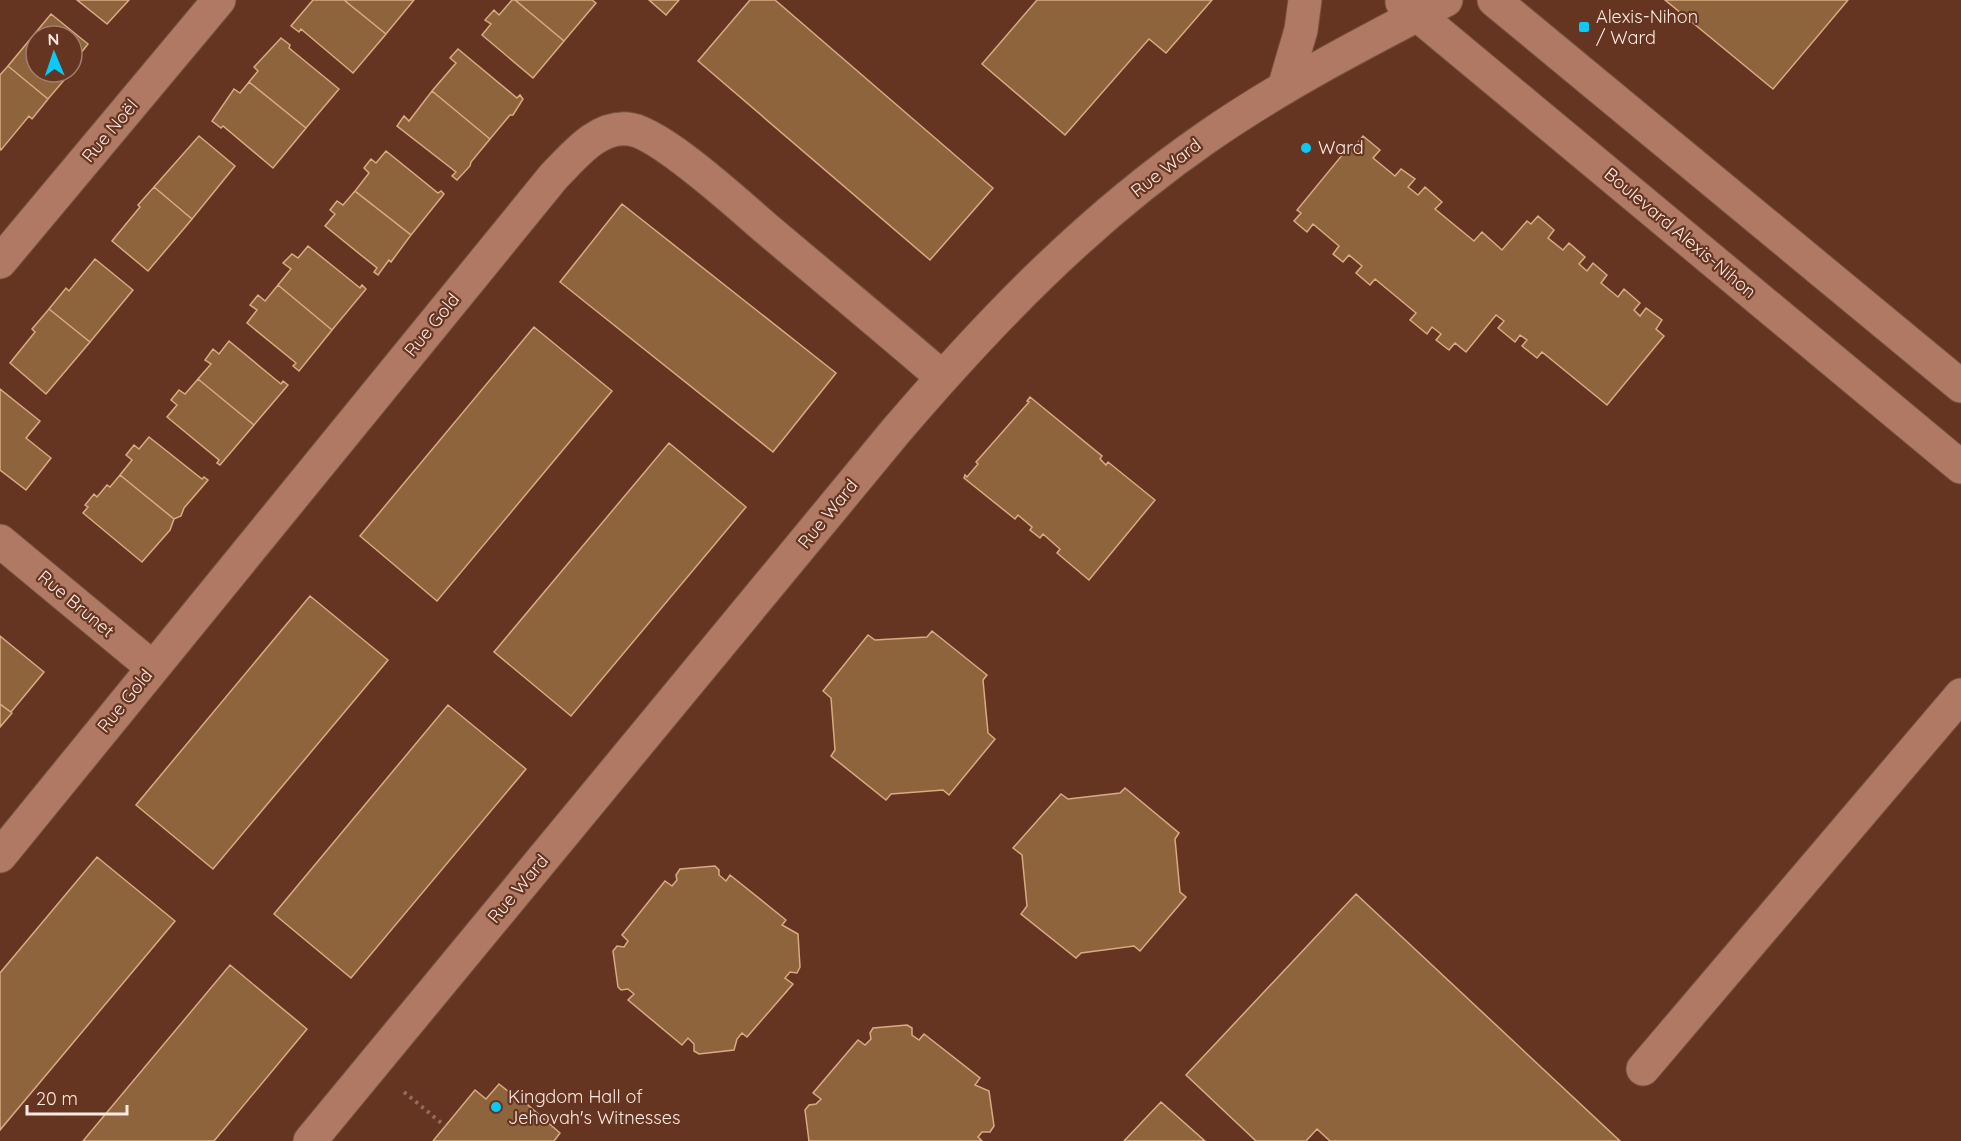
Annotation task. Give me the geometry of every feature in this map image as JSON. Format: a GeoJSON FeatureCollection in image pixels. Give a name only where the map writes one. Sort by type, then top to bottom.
{"type":"FeatureCollection","features":[{"type":"Feature","properties":{"kind":"street","name":"Rue Noël"},"geometry":{"type":"LineString","coordinates":[[0,262],[219,0]]}},
{"type":"Feature","properties":{"kind":"street"},"geometry":{"type":"LineString","coordinates":[[1284,88],[1301,30],[1305,0]]}},
{"type":"Feature","properties":{"kind":"street"},"geometry":{"type":"LineString","coordinates":[[1494,0],[1961,386]]}},
{"type":"Feature","properties":{"kind":"street","name":"Rue Ward"},"geometry":{"type":"LineString","coordinates":[[310,1141],[942,377],[993,321],[1051,263],[1121,203],[1209,135],[1421,5]]}},
{"type":"Feature","properties":{"kind":"street","name":"Boulevard Alexis-Nihon"},"geometry":{"type":"LineString","coordinates":[[1421,5],[1961,467]]}},
{"type":"Feature","properties":{"kind":"street","name":"Rue Gold"},"geometry":{"type":"LineString","coordinates":[[0,856],[554,176],[590,141],[611,130],[630,129],[652,138],[671,150],[942,377]]}},
{"type":"Feature","properties":{"kind":"street","name":"Rue Brunet"},"geometry":{"type":"LineString","coordinates":[[0,541],[152,667]]}},
{"type":"Feature","properties":{"kind":"street"},"geometry":{"type":"LineString","coordinates":[[1643,1069],[1961,695]]}},
{"type":"Feature","properties":{"kind":"path"},"geometry":{"type":"LineString","coordinates":[[404,1092],[445,1126]]}},
{"type":"Feature","properties":{"kind":"building"},"geometry":{"type":"Polygon","coordinates":[[[77,0],[129,0],[107,24],[77,0]]]}},
{"type":"Feature","properties":{"kind":"building"},"geometry":{"type":"Polygon","coordinates":[[[313,0],[344,0],[386,34],[353,73],[301,29],[299,32],[291,26],[313,0]]]}},
{"type":"Feature","properties":{"kind":"building"},"geometry":{"type":"Polygon","coordinates":[[[344,0],[414,0],[386,34],[344,0]]]}},
{"type":"Feature","properties":{"kind":"building"},"geometry":{"type":"Polygon","coordinates":[[[512,0],[515,0],[564,41],[533,78],[482,35],[491,24],[485,20],[494,10],[499,15],[512,0]]]}},
{"type":"Feature","properties":{"kind":"building"},"geometry":{"type":"Polygon","coordinates":[[[515,0],[592,0],[596,3],[564,41],[515,0]]]}},
{"type":"Feature","properties":{"kind":"building"},"geometry":{"type":"Polygon","coordinates":[[[649,0],[679,0],[666,15],[649,0]]]}},
{"type":"Feature","properties":{"kind":"building"},"geometry":{"type":"Polygon","coordinates":[[[750,0],[775,0],[993,188],[930,260],[698,61],[750,0]]]}},
{"type":"Feature","properties":{"kind":"building"},"geometry":{"type":"Polygon","coordinates":[[[1037,0],[1212,0],[1166,53],[1149,39],[1065,135],[982,64],[1037,0]]]}},
{"type":"Feature","properties":{"kind":"building"},"geometry":{"type":"Polygon","coordinates":[[[1665,0],[1848,0],[1773,89],[1665,0]]]}},
{"type":"Feature","properties":{"kind":"building"},"geometry":{"type":"Polygon","coordinates":[[[51,14],[63,24],[43,24],[51,14]]]}},
{"type":"Feature","properties":{"kind":"building"},"geometry":{"type":"Polygon","coordinates":[[[281,38],[290,45],[289,48],[339,89],[306,128],[249,82],[258,71],[254,67],[281,38]]]}},
{"type":"Feature","properties":{"kind":"building"},"geometry":{"type":"Polygon","coordinates":[[[24,47],[24,79],[8,66],[24,47]]]}},
{"type":"Feature","properties":{"kind":"building"},"geometry":{"type":"Polygon","coordinates":[[[458,49],[517,98],[520,95],[523,99],[513,115],[510,115],[490,139],[432,91],[456,63],[450,58],[458,49]]]}},
{"type":"Feature","properties":{"kind":"building"},"geometry":{"type":"Polygon","coordinates":[[[8,66],[24,79],[24,84],[30,84],[48,99],[32,119],[29,116],[1,150],[0,148],[0,75],[8,66]]]}},
{"type":"Feature","properties":{"kind":"building"},"geometry":{"type":"Polygon","coordinates":[[[249,82],[306,128],[273,168],[223,126],[221,128],[212,121],[234,89],[240,93],[249,82]]]}},
{"type":"Feature","properties":{"kind":"building"},"geometry":{"type":"Polygon","coordinates":[[[30,84],[61,84],[48,99],[30,84]]]}},
{"type":"Feature","properties":{"kind":"building"},"geometry":{"type":"Polygon","coordinates":[[[432,91],[490,139],[457,180],[452,176],[456,172],[397,126],[404,116],[409,121],[432,91]]]}},
{"type":"Feature","properties":{"kind":"building"},"geometry":{"type":"Polygon","coordinates":[[[199,136],[235,166],[192,219],[154,187],[199,136]]]}},
{"type":"Feature","properties":{"kind":"building"},"geometry":{"type":"Polygon","coordinates":[[[1363,136],[1380,150],[1373,158],[1395,176],[1401,169],[1415,179],[1408,187],[1418,195],[1425,187],[1442,202],[1435,209],[1474,241],[1482,232],[1502,250],[1527,221],[1531,224],[1538,216],[1554,230],[1548,238],[1563,250],[1569,243],[1585,257],[1579,264],[1587,271],[1593,263],[1607,275],[1601,283],[1618,297],[1624,289],[1640,303],[1634,310],[1640,316],[1646,308],[1662,320],[1656,329],[1664,336],[1607,405],[1542,352],[1537,358],[1522,346],[1527,340],[1520,335],[1515,342],[1498,328],[1504,321],[1496,315],[1466,352],[1455,343],[1449,350],[1436,340],[1441,334],[1432,327],[1427,334],[1410,320],[1416,313],[1375,279],[1370,285],[1356,273],[1362,266],[1349,255],[1343,262],[1333,254],[1339,246],[1313,224],[1307,232],[1294,221],[1301,213],[1297,210],[1352,143],[1355,146],[1363,136]]]}},
{"type":"Feature","properties":{"kind":"building"},"geometry":{"type":"Polygon","coordinates":[[[386,151],[438,193],[441,191],[444,194],[411,235],[355,191],[369,173],[364,168],[371,159],[376,163],[386,151]]]}},
{"type":"Feature","properties":{"kind":"building"},"geometry":{"type":"Polygon","coordinates":[[[154,187],[192,219],[148,271],[112,241],[154,187]]]}},
{"type":"Feature","properties":{"kind":"building"},"geometry":{"type":"Polygon","coordinates":[[[355,191],[411,235],[378,275],[374,272],[377,268],[325,226],[335,214],[330,210],[337,201],[343,205],[355,191]]]}},
{"type":"Feature","properties":{"kind":"building"},"geometry":{"type":"Polygon","coordinates":[[[622,204],[836,373],[773,452],[560,282],[622,204]]]}},
{"type":"Feature","properties":{"kind":"building"},"geometry":{"type":"Polygon","coordinates":[[[308,246],[360,288],[362,285],[366,289],[332,330],[278,285],[291,269],[283,263],[292,254],[298,258],[308,246]]]}},
{"type":"Feature","properties":{"kind":"building"},"geometry":{"type":"Polygon","coordinates":[[[95,259],[133,290],[90,342],[49,309],[66,288],[69,291],[95,259]]]}},
{"type":"Feature","properties":{"kind":"building"},"geometry":{"type":"Polygon","coordinates":[[[278,285],[332,330],[299,371],[293,366],[296,363],[247,323],[257,310],[250,305],[258,295],[265,301],[278,285]]]}},
{"type":"Feature","properties":{"kind":"building"},"geometry":{"type":"Polygon","coordinates":[[[49,309],[90,342],[46,394],[10,363],[35,332],[32,329],[49,309]]]}},
{"type":"Feature","properties":{"kind":"building"},"geometry":{"type":"Polygon","coordinates":[[[534,327],[612,391],[437,601],[360,536],[534,327]]]}},
{"type":"Feature","properties":{"kind":"building"},"geometry":{"type":"Polygon","coordinates":[[[229,341],[281,384],[283,381],[288,385],[254,425],[198,379],[211,364],[205,360],[213,349],[219,354],[229,341]]]}},
{"type":"Feature","properties":{"kind":"building"},"geometry":{"type":"Polygon","coordinates":[[[198,379],[254,425],[220,465],[217,463],[219,460],[167,417],[177,405],[171,400],[179,390],[185,394],[198,379]]]}},
{"type":"Feature","properties":{"kind":"building"},"geometry":{"type":"Polygon","coordinates":[[[0,389],[40,421],[26,438],[51,458],[26,490],[0,470],[0,389]]]}},
{"type":"Feature","properties":{"kind":"building"},"geometry":{"type":"Polygon","coordinates":[[[1030,397],[1102,456],[1100,459],[1106,465],[1108,462],[1155,500],[1089,580],[1057,553],[1060,549],[1043,534],[1040,538],[1030,530],[1032,527],[1018,515],[1015,519],[964,478],[1029,402],[1027,401],[1030,397]]]}},
{"type":"Feature","properties":{"kind":"building"},"geometry":{"type":"Polygon","coordinates":[[[149,437],[202,479],[204,477],[208,480],[184,508],[181,516],[174,519],[120,475],[132,460],[126,455],[134,445],[139,449],[149,437]]]}},
{"type":"Feature","properties":{"kind":"building"},"geometry":{"type":"Polygon","coordinates":[[[669,443],[746,507],[571,716],[494,652],[669,443]]]}},
{"type":"Feature","properties":{"kind":"building"},"geometry":{"type":"Polygon","coordinates":[[[120,475],[174,519],[170,530],[142,562],[83,513],[88,507],[85,505],[94,494],[97,497],[120,475]]]}},
{"type":"Feature","properties":{"kind":"building"},"geometry":{"type":"Polygon","coordinates":[[[310,596],[388,660],[213,869],[136,805],[310,596]]]}},
{"type":"Feature","properties":{"kind":"building"},"geometry":{"type":"Polygon","coordinates":[[[932,631],[987,675],[983,680],[988,733],[995,739],[949,795],[943,790],[891,794],[886,800],[831,756],[835,750],[831,698],[823,691],[868,635],[875,640],[927,637],[932,631]]]}},
{"type":"Feature","properties":{"kind":"building"},"geometry":{"type":"Polygon","coordinates":[[[0,636],[44,672],[11,712],[0,704],[0,636]]]}},
{"type":"Feature","properties":{"kind":"building"},"geometry":{"type":"Polygon","coordinates":[[[0,704],[12,713],[0,727],[0,704]]]}},
{"type":"Feature","properties":{"kind":"building"},"geometry":{"type":"Polygon","coordinates":[[[448,705],[526,769],[351,978],[274,914],[448,705]]]}},
{"type":"Feature","properties":{"kind":"building"},"geometry":{"type":"Polygon","coordinates":[[[1125,788],[1179,833],[1175,839],[1180,892],[1186,897],[1140,951],[1134,946],[1081,953],[1076,958],[1021,914],[1027,906],[1022,855],[1013,848],[1061,794],[1068,799],[1120,793],[1125,788]]]}},
{"type":"Feature","properties":{"kind":"building"},"geometry":{"type":"Polygon","coordinates":[[[97,857],[175,921],[0,1130],[0,973],[97,857]]]}},
{"type":"Feature","properties":{"kind":"building"},"geometry":{"type":"Polygon","coordinates":[[[715,866],[719,870],[719,875],[726,881],[730,875],[786,920],[782,925],[798,934],[800,967],[797,973],[790,972],[785,978],[793,984],[747,1037],[742,1033],[737,1039],[734,1050],[699,1054],[694,1051],[694,1044],[688,1038],[682,1045],[628,1000],[634,994],[628,989],[621,990],[618,987],[613,951],[617,946],[624,947],[628,941],[622,935],[665,881],[672,886],[677,880],[676,875],[680,869],[715,866]]]}},
{"type":"Feature","properties":{"kind":"building"},"geometry":{"type":"Polygon","coordinates":[[[1356,894],[1620,1141],[1330,1141],[1317,1129],[1306,1141],[1256,1141],[1186,1075],[1356,894]]]}},
{"type":"Feature","properties":{"kind":"building"},"geometry":{"type":"Polygon","coordinates":[[[230,965],[307,1029],[214,1141],[83,1141],[230,965]]]}},
{"type":"Feature","properties":{"kind":"building"},"geometry":{"type":"Polygon","coordinates":[[[907,1025],[912,1028],[912,1035],[919,1040],[924,1034],[980,1078],[975,1085],[989,1091],[994,1126],[990,1132],[982,1132],[978,1137],[982,1141],[809,1141],[805,1110],[809,1105],[816,1104],[821,1099],[813,1093],[858,1040],[865,1045],[871,1039],[870,1033],[873,1028],[907,1025]]]}},
{"type":"Feature","properties":{"kind":"building","name":"Kingdom Hall of Jehovah's Witnesses"},"geometry":{"type":"Polygon","coordinates":[[[499,1084],[519,1100],[521,1099],[560,1133],[554,1141],[433,1141],[475,1090],[486,1099],[499,1084]]]}},
{"type":"Feature","properties":{"kind":"building"},"geometry":{"type":"Polygon","coordinates":[[[1161,1102],[1205,1141],[1124,1141],[1161,1102]]]}},
{"type":"Feature","properties":{"kind":"place","name":"Alexis-Nihon / Ward"},"geometry":{"type":"Point","coordinates":[1584,27]}},
{"type":"Feature","properties":{"kind":"place","name":"Ward"},"geometry":{"type":"Point","coordinates":[1306,148]}},
{"type":"Feature","properties":{"kind":"place","name":"Kingdom Hall of Jehovah's Witnesses"},"geometry":{"type":"Point","coordinates":[496,1107]}}]}
